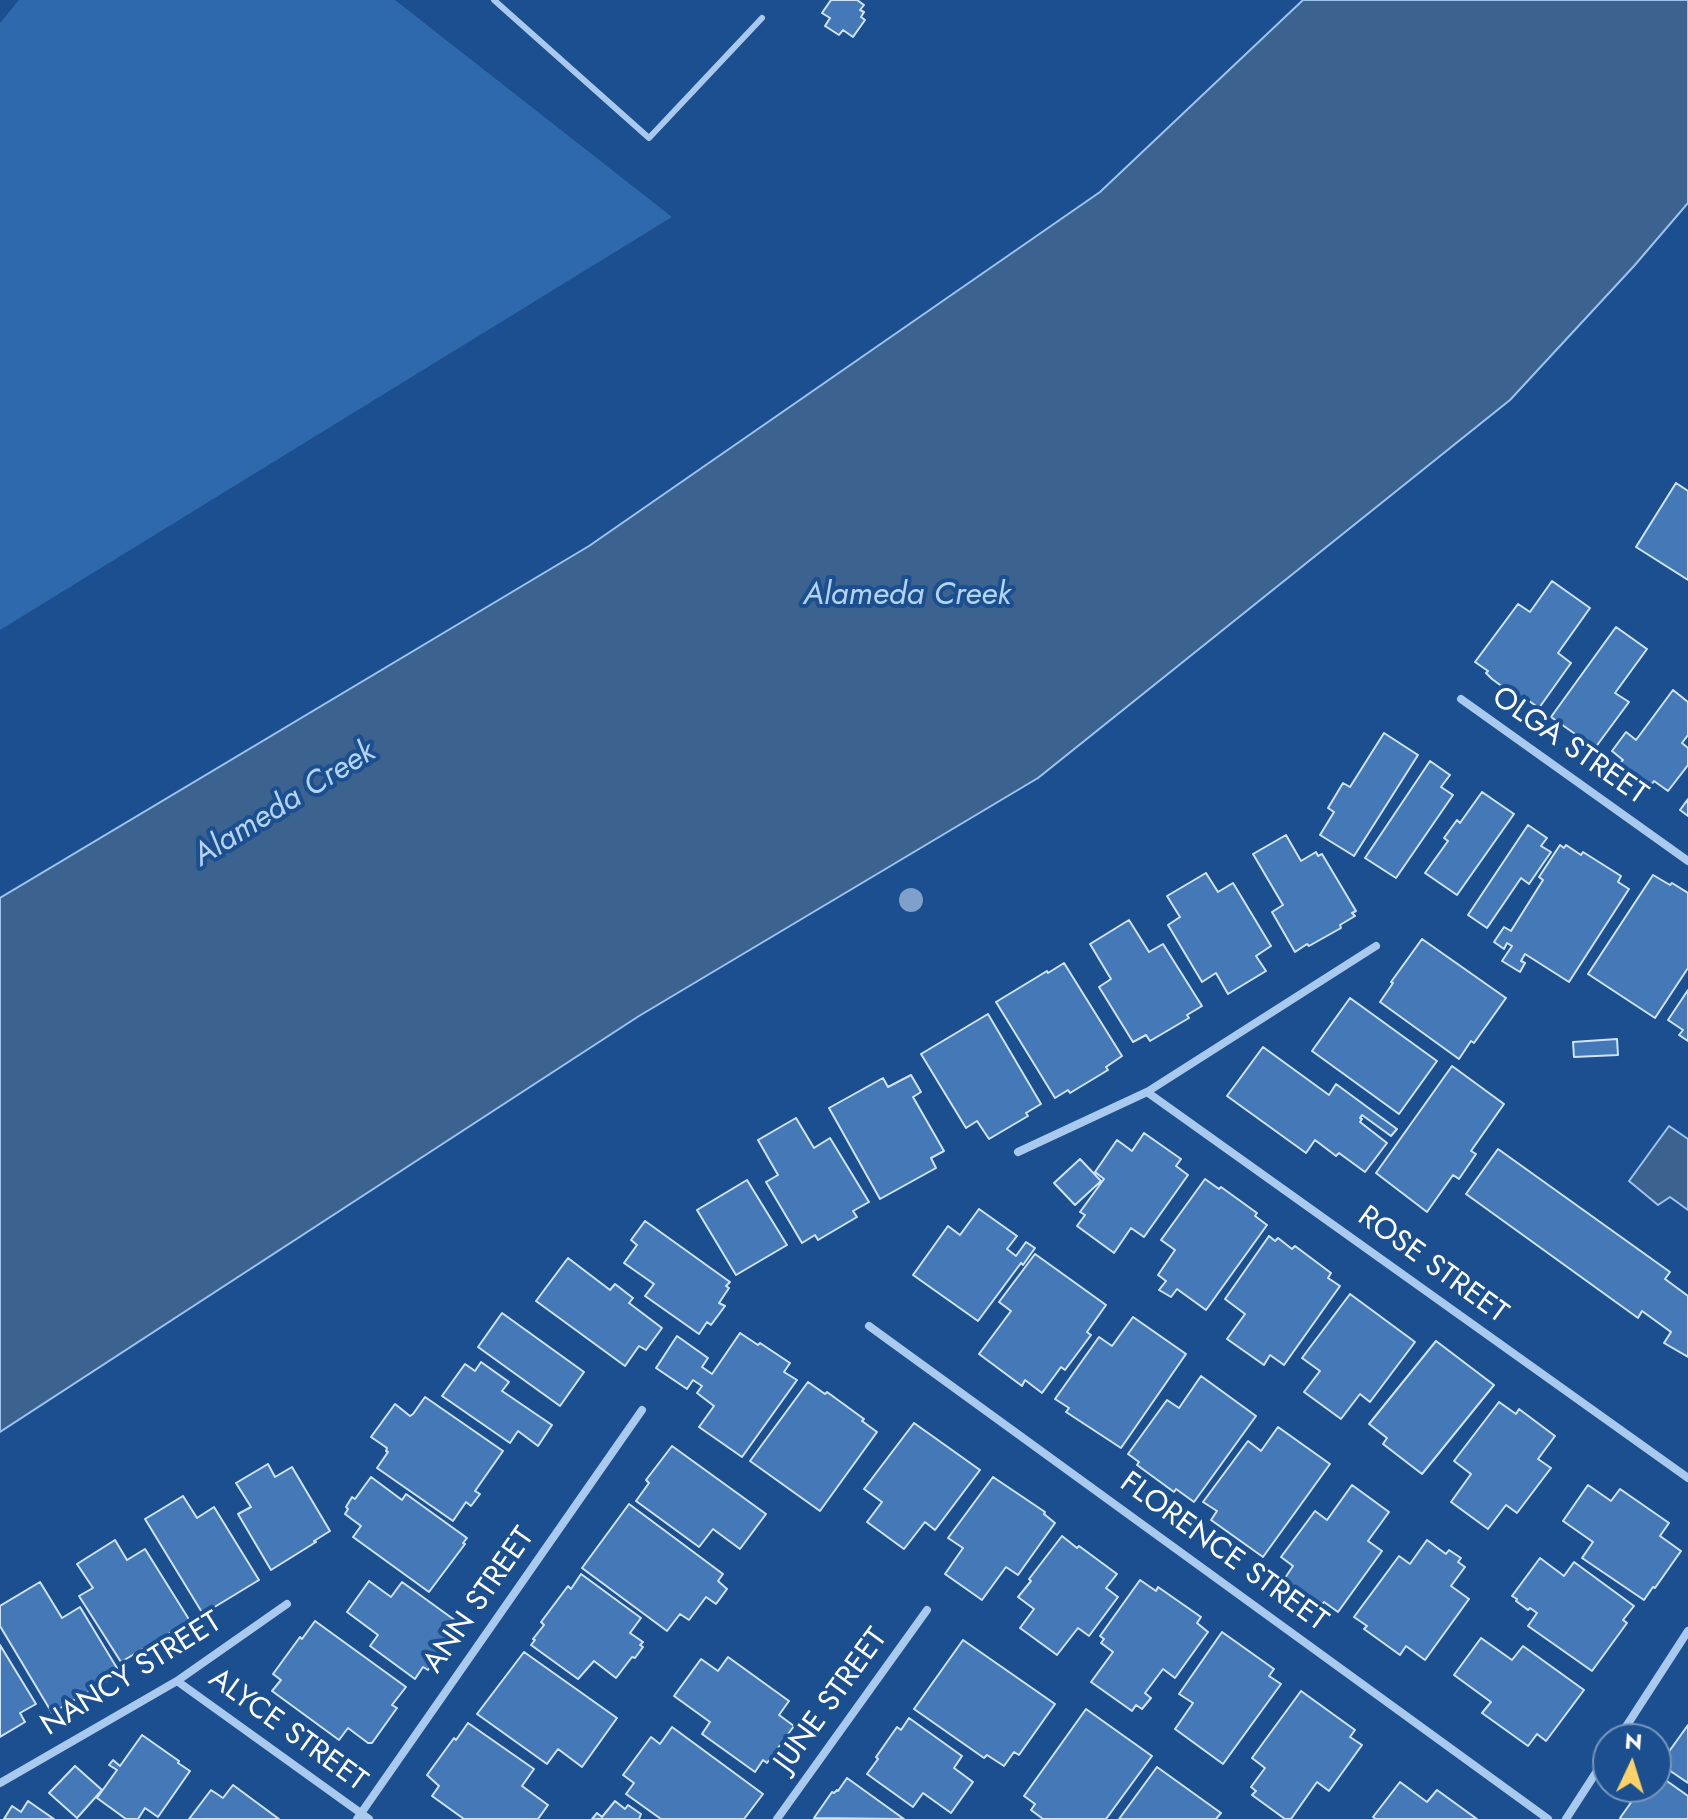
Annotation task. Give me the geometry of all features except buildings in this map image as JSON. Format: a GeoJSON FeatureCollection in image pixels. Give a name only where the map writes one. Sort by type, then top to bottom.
{"type":"FeatureCollection","features":[{"type":"Feature","properties":{"kind":"street","name":"OLGA STREET"},"geometry":{"type":"LineString","coordinates":[[1461,699],[1688,861]]}},
{"type":"Feature","properties":{"kind":"street"},"geometry":{"type":"LineString","coordinates":[[1018,1152],[1147,1092],[1376,946]]}},
{"type":"Feature","properties":{"kind":"street","name":"ROSE STREET"},"geometry":{"type":"LineString","coordinates":[[1147,1092],[1688,1478]]}},
{"type":"Feature","properties":{"kind":"street","name":"FLORENCE STREET"},"geometry":{"type":"LineString","coordinates":[[869,1326],[1548,1819]]}},
{"type":"Feature","properties":{"kind":"street","name":"ANN STREET"},"geometry":{"type":"LineString","coordinates":[[362,1817],[642,1410]]}},
{"type":"Feature","properties":{"kind":"street","name":"NANCY STREET"},"geometry":{"type":"LineString","coordinates":[[0,1783],[177,1681],[287,1604]]}},
{"type":"Feature","properties":{"kind":"street","name":"JUNE STREET"},"geometry":{"type":"LineString","coordinates":[[777,1819],[927,1610]]}},
{"type":"Feature","properties":{"kind":"street"},"geometry":{"type":"LineString","coordinates":[[1628,1723],[1688,1631]]}},
{"type":"Feature","properties":{"kind":"street","name":"ALYCE STREET"},"geometry":{"type":"LineString","coordinates":[[177,1681],[362,1817]]}},
{"type":"Feature","properties":{"kind":"street"},"geometry":{"type":"LineString","coordinates":[[1566,1819],[1592,1779]]}},
{"type":"Feature","properties":{"kind":"lane"},"geometry":{"type":"LineString","coordinates":[[494,0],[649,138],[762,18]]}},
{"type":"Feature","properties":{"kind":"shaded area"},"geometry":{"type":"Polygon","coordinates":[[[19,0],[395,0],[672,217],[0,630],[0,23],[19,0]]]}},
{"type":"Feature","properties":{"kind":"water","name":"Alameda Creek"},"geometry":{"type":"Polygon","coordinates":[[[1303,0],[1688,0],[1688,203],[1510,400],[1038,778],[639,1016],[0,1432],[0,898],[589,546],[1100,192],[1303,0]]]}},
{"type":"Feature","properties":{"kind":"water"},"geometry":{"type":"Polygon","coordinates":[[[1669,1126],[1688,1139],[1688,1210],[1670,1197],[1658,1205],[1629,1181],[1669,1126]]]}}]}
